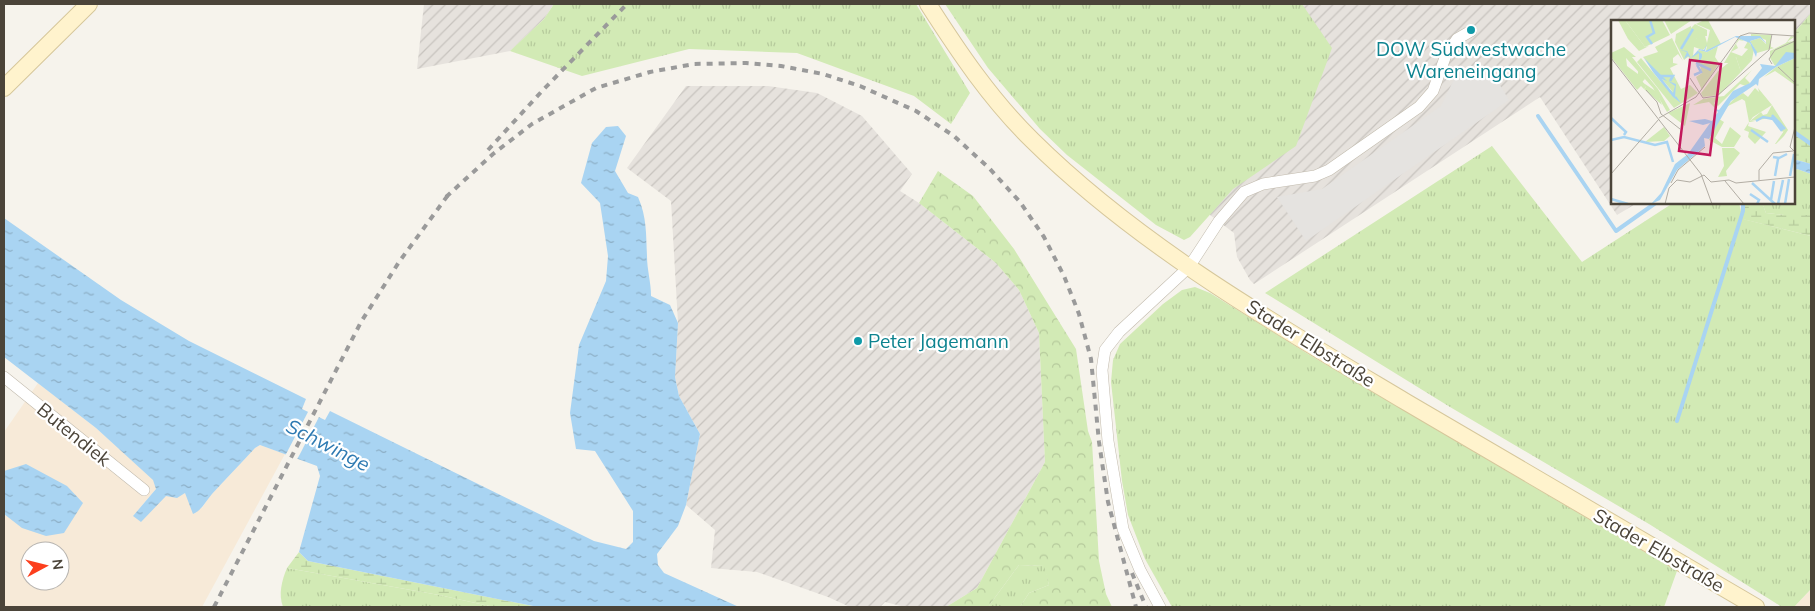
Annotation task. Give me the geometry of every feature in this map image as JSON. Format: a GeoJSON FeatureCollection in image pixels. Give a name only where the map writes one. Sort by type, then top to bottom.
{"type":"FeatureCollection","features":[{"type":"Feature","properties":{"kind":"street"},"geometry":{"type":"LineString","coordinates":[[4,88],[89,4]]}},
{"type":"Feature","properties":{"kind":"street","name":"Stader Elbstraße"},"geometry":{"type":"LineString","coordinates":[[928,4],[986,88],[1030,139],[1106,206],[1189,267],[1319,350],[1756,607]]}},
{"type":"Feature","properties":{"kind":"street"},"geometry":{"type":"LineString","coordinates":[[1160,607],[1140,570],[1124,529],[1108,441],[1102,370],[1106,350],[1119,332],[1189,267],[1219,221],[1244,192],[1263,184],[1315,176],[1329,170],[1419,107],[1433,91],[1446,55],[1457,39],[1471,31]]}},
{"type":"Feature","properties":{"kind":"street","name":"Butendiek"},"geometry":{"type":"LineString","coordinates":[[4,377],[144,490]]}},
{"type":"Feature","properties":{"kind":"shaded area"},"geometry":{"type":"Polygon","coordinates":[[[424,4],[554,4],[544,19],[510,51],[417,69],[424,4]]]}},
{"type":"Feature","properties":{"kind":"shaded area"},"geometry":{"type":"Polygon","coordinates":[[[1034,4],[1811,4],[1811,13],[1795,32],[1795,20],[1611,20],[1611,204],[1635,204],[1617,215],[1540,97],[1254,284],[1237,257],[1234,233],[1182,194],[1034,4]]]}},
{"type":"Feature","properties":{"kind":"shaded area"},"geometry":{"type":"Polygon","coordinates":[[[1459,69],[1495,77],[1509,100],[1306,241],[1277,197],[1322,189],[1441,106],[1459,69]]]}},
{"type":"Feature","properties":{"kind":"shaded area"},"geometry":{"type":"Polygon","coordinates":[[[686,86],[768,86],[817,93],[862,116],[912,174],[900,191],[919,203],[996,263],[1019,290],[1039,333],[1045,462],[977,588],[946,607],[905,607],[885,602],[880,607],[850,607],[828,597],[757,572],[711,568],[715,530],[686,505],[700,434],[679,396],[675,377],[678,323],[671,201],[627,168],[686,86]]]}},
{"type":"Feature","properties":{"kind":"shaded area"},"geometry":{"type":"Polygon","coordinates":[[[38,383],[96,428],[154,480],[156,489],[133,516],[166,496],[185,493],[202,508],[209,497],[255,448],[260,445],[285,454],[202,607],[4,607],[4,432],[38,383]]]}},
{"type":"Feature","properties":{"kind":"shaded area"},"geometry":{"type":"Polygon","coordinates":[[[1811,589],[1811,607],[1794,607],[1811,589]]]}},
{"type":"Feature","properties":{"kind":"green space"},"geometry":{"type":"Polygon","coordinates":[[[554,4],[916,4],[970,93],[951,124],[914,96],[797,53],[689,49],[582,76],[510,51],[544,19],[554,4]]]}},
{"type":"Feature","properties":{"kind":"green space"},"geometry":{"type":"Polygon","coordinates":[[[945,4],[1302,4],[1332,48],[1296,146],[1233,189],[1190,237],[1184,240],[1156,225],[1067,155],[1040,129],[988,68],[945,4]]]}},
{"type":"Feature","properties":{"kind":"green space"},"geometry":{"type":"Polygon","coordinates":[[[1811,13],[1811,164],[1797,160],[1795,161],[1795,32],[1811,13]]]}},
{"type":"Feature","properties":{"kind":"green space"},"geometry":{"type":"Polygon","coordinates":[[[1492,146],[1582,262],[1671,204],[1739,204],[1743,219],[1811,236],[1811,589],[1794,607],[1782,607],[1649,524],[1450,407],[1265,293],[1492,146]]]}},
{"type":"Feature","properties":{"kind":"green space"},"geometry":{"type":"Polygon","coordinates":[[[1797,169],[1811,174],[1811,215],[1766,213],[1762,204],[1795,204],[1795,171],[1797,169]]]}},
{"type":"Feature","properties":{"kind":"green space"},"geometry":{"type":"Polygon","coordinates":[[[938,171],[973,196],[1014,249],[1076,349],[1088,431],[1092,442],[1099,561],[1106,594],[1112,607],[1020,607],[1029,593],[1049,585],[1044,566],[1019,565],[988,607],[946,607],[977,588],[1045,462],[1039,333],[1019,290],[996,263],[919,203],[938,171]]]}},
{"type":"Feature","properties":{"kind":"green space"},"geometry":{"type":"Polygon","coordinates":[[[1743,204],[1762,204],[1766,213],[1811,215],[1811,236],[1742,219],[1743,204]]]}},
{"type":"Feature","properties":{"kind":"green space"},"geometry":{"type":"Polygon","coordinates":[[[1195,287],[1210,293],[1308,354],[1677,571],[1664,607],[1172,607],[1145,559],[1128,515],[1122,481],[1111,382],[1113,360],[1120,344],[1163,304],[1182,290],[1195,287]]]}},
{"type":"Feature","properties":{"kind":"green space"},"geometry":{"type":"Polygon","coordinates":[[[299,552],[308,561],[538,607],[494,607],[439,595],[287,568],[299,552]]]}},
{"type":"Feature","properties":{"kind":"green space"},"geometry":{"type":"Polygon","coordinates":[[[1019,565],[1045,566],[1049,585],[1029,593],[1020,607],[988,607],[1019,565]]]}},
{"type":"Feature","properties":{"kind":"green space"},"geometry":{"type":"Polygon","coordinates":[[[287,568],[439,595],[494,607],[283,607],[281,587],[287,568]]]}},
{"type":"Feature","properties":{"kind":"water","name":"Schwinge"},"geometry":{"type":"Polygon","coordinates":[[[618,126],[626,136],[615,171],[628,193],[638,197],[641,204],[646,226],[651,296],[670,305],[678,323],[675,377],[679,396],[700,434],[686,505],[678,526],[657,554],[658,565],[664,573],[739,607],[538,607],[308,561],[299,552],[320,476],[317,466],[260,445],[212,494],[202,508],[193,514],[185,493],[177,498],[166,496],[141,522],[133,516],[156,489],[153,480],[96,428],[4,357],[4,218],[121,300],[189,341],[306,399],[302,409],[325,420],[330,411],[594,541],[626,549],[633,542],[633,511],[595,451],[576,449],[570,413],[579,345],[606,281],[608,256],[600,203],[581,183],[592,143],[606,127],[618,126]]]}},
{"type":"Feature","properties":{"kind":"water"},"geometry":{"type":"Polygon","coordinates":[[[1797,160],[1811,164],[1811,174],[1797,169],[1795,171],[1795,161],[1797,160]]]}},
{"type":"Feature","properties":{"kind":"water"},"geometry":{"type":"Polygon","coordinates":[[[26,464],[67,486],[83,503],[64,533],[46,536],[22,528],[4,514],[4,471],[26,464]]]}},
{"type":"Feature","properties":{"kind":"pier"},"geometry":{"type":"Polygon","coordinates":[[[309,410],[320,415],[296,461],[285,456],[309,410]]]}},
{"type":"Feature","properties":{"kind":"waterway"},"geometry":{"type":"LineString","coordinates":[[1538,116],[1616,231],[1654,204]]}},
{"type":"Feature","properties":{"kind":"waterway"},"geometry":{"type":"LineString","coordinates":[[1795,133],[1811,144]]}},
{"type":"Feature","properties":{"kind":"waterway"},"geometry":{"type":"LineString","coordinates":[[1677,421],[1743,211],[1743,204]]}},
{"type":"Feature","properties":{"kind":"railway"},"geometry":{"type":"LineString","coordinates":[[488,150],[543,90],[627,4]]}},
{"type":"Feature","properties":{"kind":"railway"},"geometry":{"type":"LineString","coordinates":[[446,197],[493,154],[532,124],[596,88],[650,72],[694,64],[746,63],[781,66],[823,74],[860,86],[916,111],[954,136],[990,169],[1020,202],[1044,237],[1064,276],[1079,314],[1091,359],[1099,442],[1108,502],[1136,607]]}},
{"type":"Feature","properties":{"kind":"railway"},"geometry":{"type":"LineString","coordinates":[[214,607],[361,322],[399,262],[451,191]]}},
{"type":"Feature","properties":{"kind":"railway"},"geometry":{"type":"LineString","coordinates":[[1132,573],[1146,607]]}},
{"type":"Feature","properties":{"kind":"place","name":"DOW Südwestwache Wareneingang"},"geometry":{"type":"Point","coordinates":[1471,30]}},
{"type":"Feature","properties":{"kind":"place","name":"Peter Jagemann"},"geometry":{"type":"Point","coordinates":[858,341]}}]}
